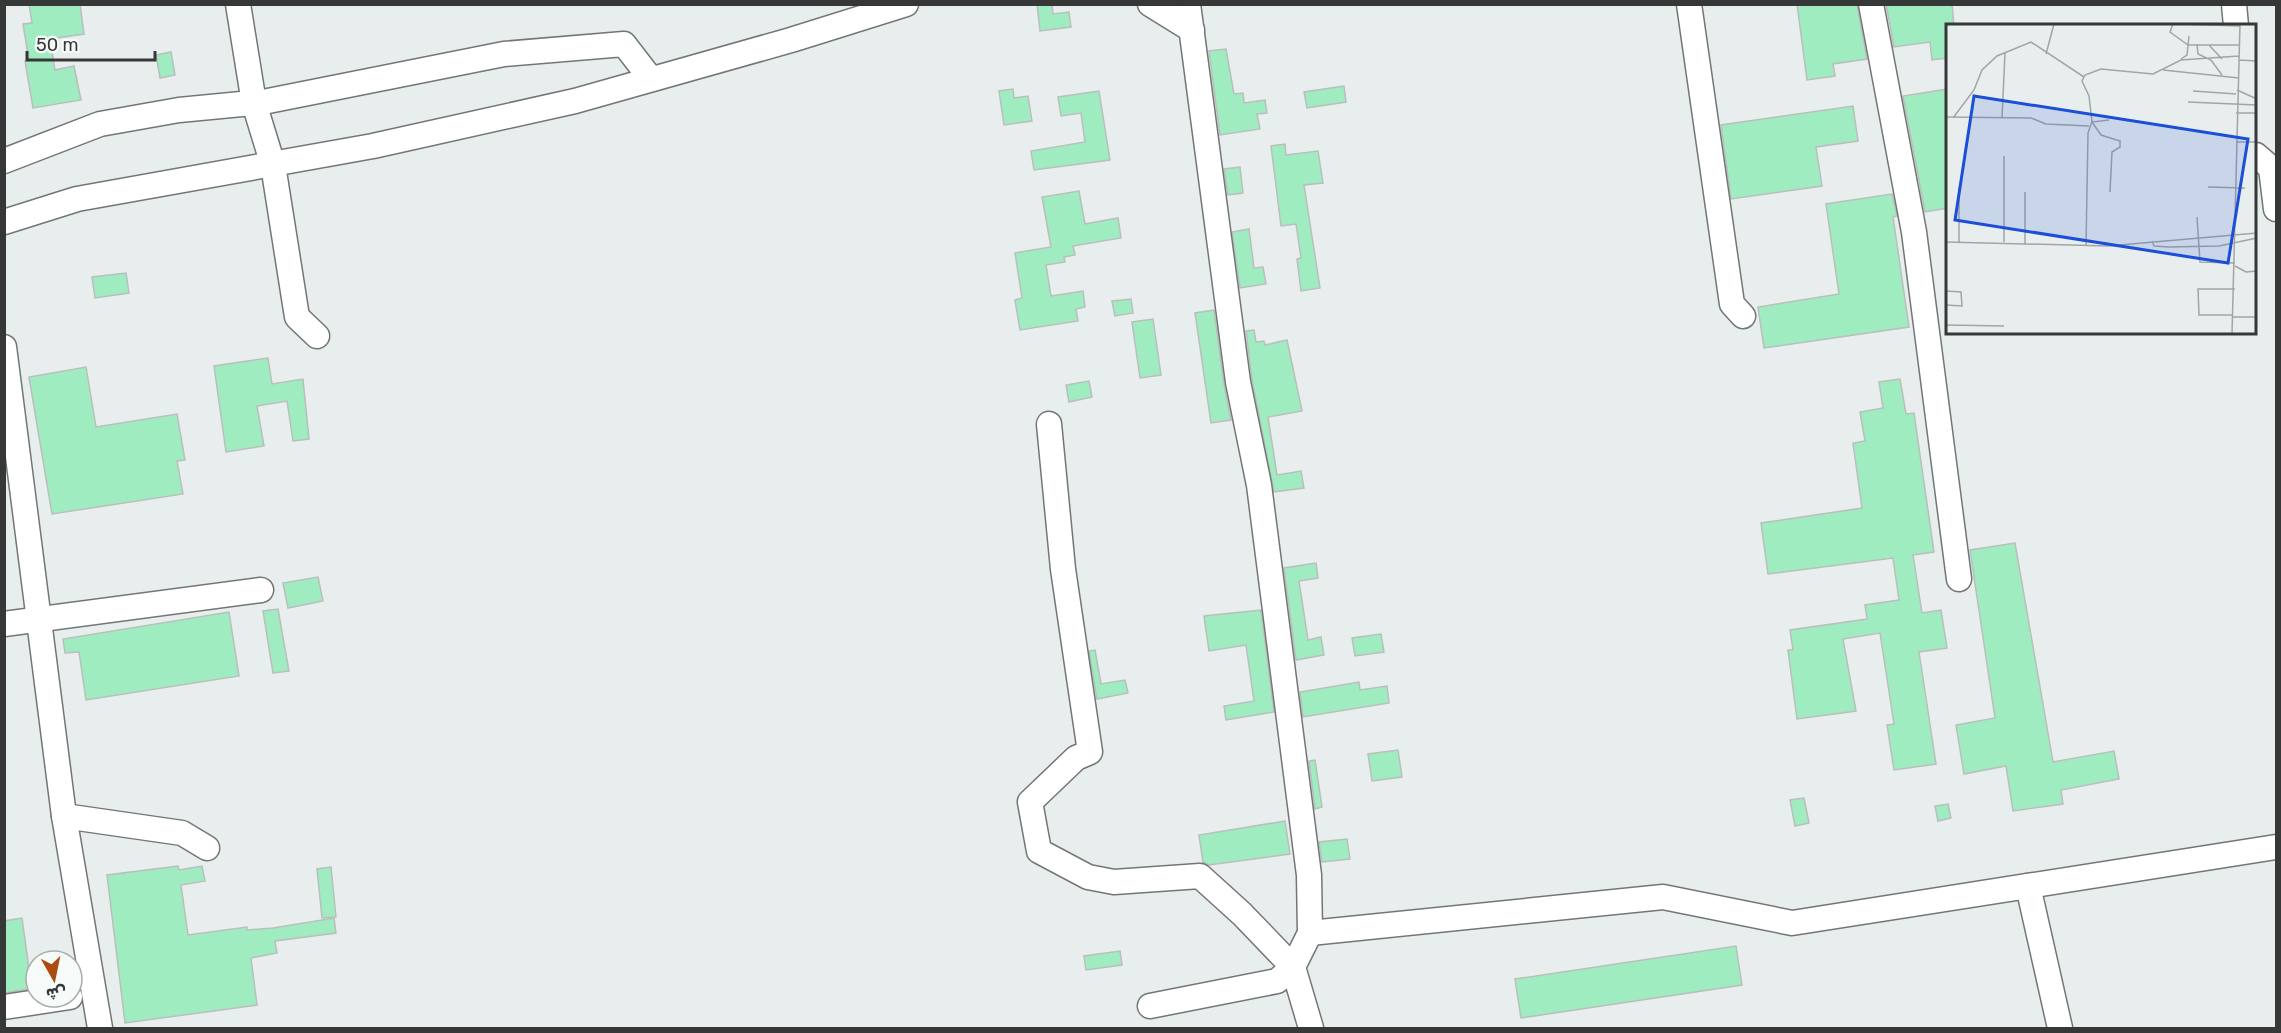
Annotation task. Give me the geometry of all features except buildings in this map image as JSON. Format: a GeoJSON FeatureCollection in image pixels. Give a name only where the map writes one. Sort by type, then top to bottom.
{"type":"FeatureCollection","features":[{"type":"Feature","properties":{"kind":"street"},"geometry":{"type":"LineString","coordinates":[[238,4],[254,103],[273,165],[297,317],[317,336]]}},
{"type":"Feature","properties":{"kind":"street"},"geometry":{"type":"LineString","coordinates":[[4,222],[77,199],[373,146],[574,101],[906,4]]}},
{"type":"Feature","properties":{"kind":"street"},"geometry":{"type":"LineString","coordinates":[[1150,4],[1192,30]]}},
{"type":"Feature","properties":{"kind":"street"},"geometry":{"type":"LineString","coordinates":[[1150,1006],[1277,981],[1293,968],[1310,933],[1309,874],[1259,485],[1238,382],[1188,4]]}},
{"type":"Feature","properties":{"kind":"street"},"geometry":{"type":"LineString","coordinates":[[1689,4],[1732,304],[1743,316]]}},
{"type":"Feature","properties":{"kind":"street"},"geometry":{"type":"LineString","coordinates":[[1872,4],[1914,232],[1959,579]]}},
{"type":"Feature","properties":{"kind":"street"},"geometry":{"type":"LineString","coordinates":[[2234,4],[2236,24]]}},
{"type":"Feature","properties":{"kind":"street"},"geometry":{"type":"LineString","coordinates":[[4,161],[100,124],[179,110],[254,103],[504,54],[624,45],[651,79]]}},
{"type":"Feature","properties":{"kind":"street"},"geometry":{"type":"LineString","coordinates":[[2257,156],[2271,168],[2277,209]]}},
{"type":"Feature","properties":{"kind":"street"},"geometry":{"type":"LineString","coordinates":[[4,348],[64,816],[75,949]]}},
{"type":"Feature","properties":{"kind":"street"},"geometry":{"type":"LineString","coordinates":[[1049,424],[1063,569],[1090,752],[1076,758],[1030,801],[1039,851],[1088,877],[1114,882],[1200,876],[1242,914],[1293,968],[1311,1029]]}},
{"type":"Feature","properties":{"kind":"street"},"geometry":{"type":"LineString","coordinates":[[4,624],[261,590]]}},
{"type":"Feature","properties":{"kind":"street"},"geometry":{"type":"LineString","coordinates":[[64,816],[182,833],[207,848]]}},
{"type":"Feature","properties":{"kind":"street"},"geometry":{"type":"LineString","coordinates":[[1310,933],[1663,897],[1792,923],[2277,848]]}},
{"type":"Feature","properties":{"kind":"street"},"geometry":{"type":"LineString","coordinates":[[2028,886],[2060,1029]]}},
{"type":"Feature","properties":{"kind":"street"},"geometry":{"type":"LineString","coordinates":[[4,1007],[24,1004]]}},
{"type":"Feature","properties":{"kind":"street"},"geometry":{"type":"LineString","coordinates":[[84,1004],[100,1029]]}}]}
